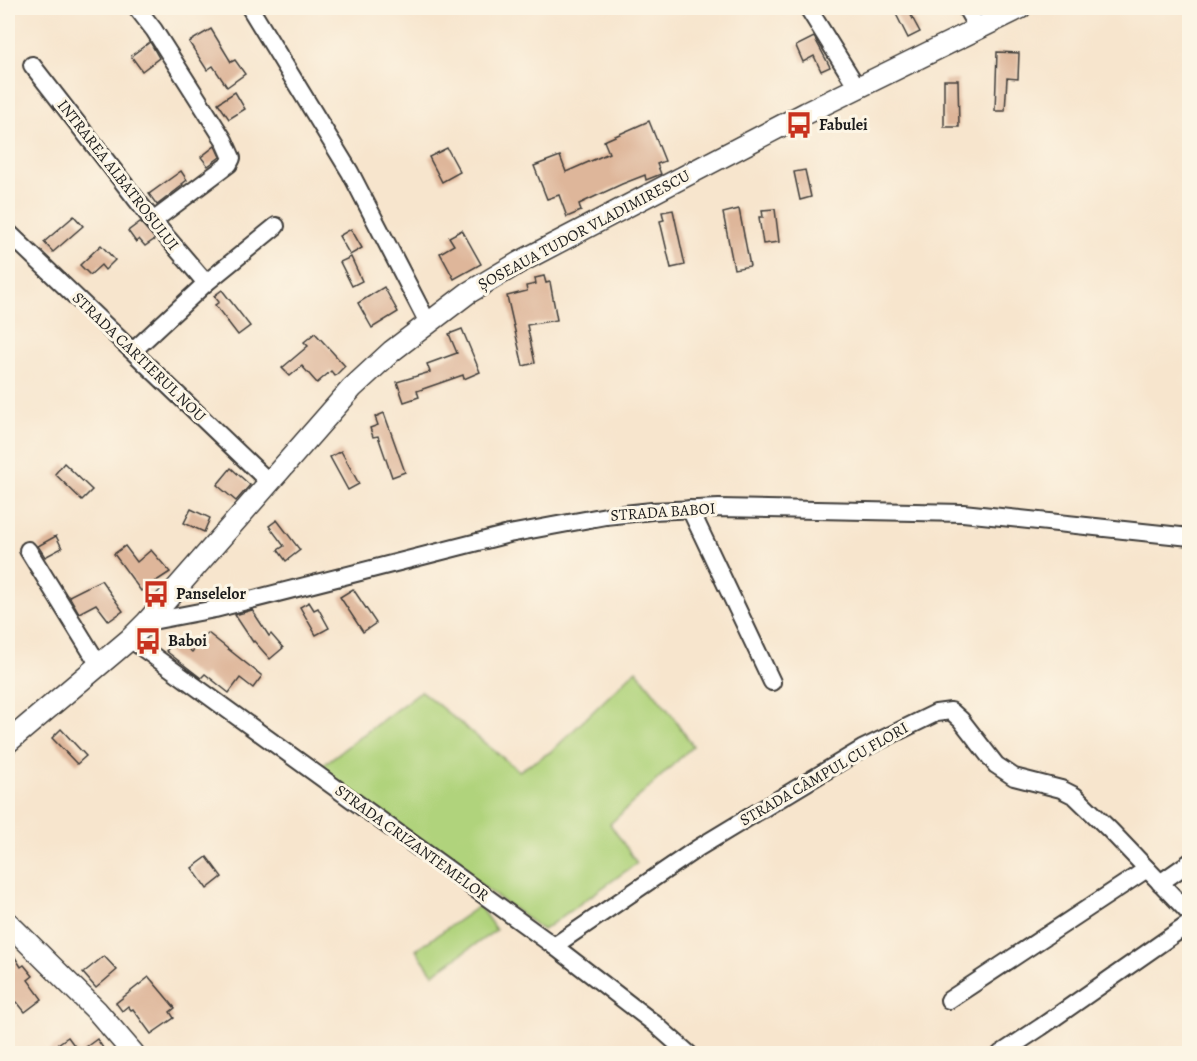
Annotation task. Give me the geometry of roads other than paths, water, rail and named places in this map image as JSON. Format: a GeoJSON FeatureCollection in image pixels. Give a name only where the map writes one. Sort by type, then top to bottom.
{"type":"FeatureCollection","features":[{"type":"Feature","properties":{"kind":"main road","name":"ȘOSEAUA TUDOR VLADIMIRESCU"},"geometry":{"type":"LineString","coordinates":[[8,742],[147,622],[373,367],[468,293],[520,262],[857,87],[1020,8]]}},
{"type":"Feature","properties":{"kind":"main road"},"geometry":{"type":"LineString","coordinates":[[8,924],[97,1011],[134,1053]]}},
{"type":"Feature","properties":{"kind":"street"},"geometry":{"type":"LineString","coordinates":[[137,8],[154,30],[224,140],[232,158],[229,164],[153,221]]}},
{"type":"Feature","properties":{"kind":"street"},"geometry":{"type":"LineString","coordinates":[[250,8],[350,172],[428,323]]}},
{"type":"Feature","properties":{"kind":"street"},"geometry":{"type":"LineString","coordinates":[[808,8],[857,87]]}},
{"type":"Feature","properties":{"kind":"street"},"geometry":{"type":"LineString","coordinates":[[966,8],[978,29]]}},
{"type":"Feature","properties":{"kind":"street","name":"INTRAREA ALBATROSULUI"},"geometry":{"type":"LineString","coordinates":[[32,65],[153,221],[206,283]]}},
{"type":"Feature","properties":{"kind":"street"},"geometry":{"type":"LineString","coordinates":[[132,351],[206,283],[276,226]]}},
{"type":"Feature","properties":{"kind":"street","name":"STRADA CARTIERUL NOU"},"geometry":{"type":"LineString","coordinates":[[8,232],[270,483]]}},
{"type":"Feature","properties":{"kind":"street"},"geometry":{"type":"LineString","coordinates":[[690,509],[772,682]]}},
{"type":"Feature","properties":{"kind":"street","name":"STRADA BABOI"},"geometry":{"type":"LineString","coordinates":[[147,622],[215,609],[555,524],[606,516],[690,509],[820,509],[963,513],[1190,537]]}},
{"type":"Feature","properties":{"kind":"street"},"geometry":{"type":"LineString","coordinates":[[28,550],[99,665]]}},
{"type":"Feature","properties":{"kind":"street","name":"STRADA CRIZANTEMELOR"},"geometry":{"type":"LineString","coordinates":[[130,639],[554,946],[689,1053]]}},
{"type":"Feature","properties":{"kind":"street","name":"STRADA CÂMPUL CU FLORI"},"geometry":{"type":"LineString","coordinates":[[554,946],[698,848],[862,749],[936,713],[951,711],[961,720],[996,765],[1014,777],[1061,789],[1075,796],[1190,914]]}},
{"type":"Feature","properties":{"kind":"street"},"geometry":{"type":"LineString","coordinates":[[1160,883],[1190,862]]}},
{"type":"Feature","properties":{"kind":"street"},"geometry":{"type":"LineString","coordinates":[[949,1000],[1147,869]]}},
{"type":"Feature","properties":{"kind":"street"},"geometry":{"type":"LineString","coordinates":[[1000,1053],[1190,923]]}},
{"type":"Feature","properties":{"kind":"place","name":"Fabulei"},"geometry":{"type":"Point","coordinates":[799,125]}},
{"type":"Feature","properties":{"kind":"place","name":"Panselelor"},"geometry":{"type":"Point","coordinates":[156,594]}},
{"type":"Feature","properties":{"kind":"place","name":"Baboi"},"geometry":{"type":"Point","coordinates":[148,641]}}]}
